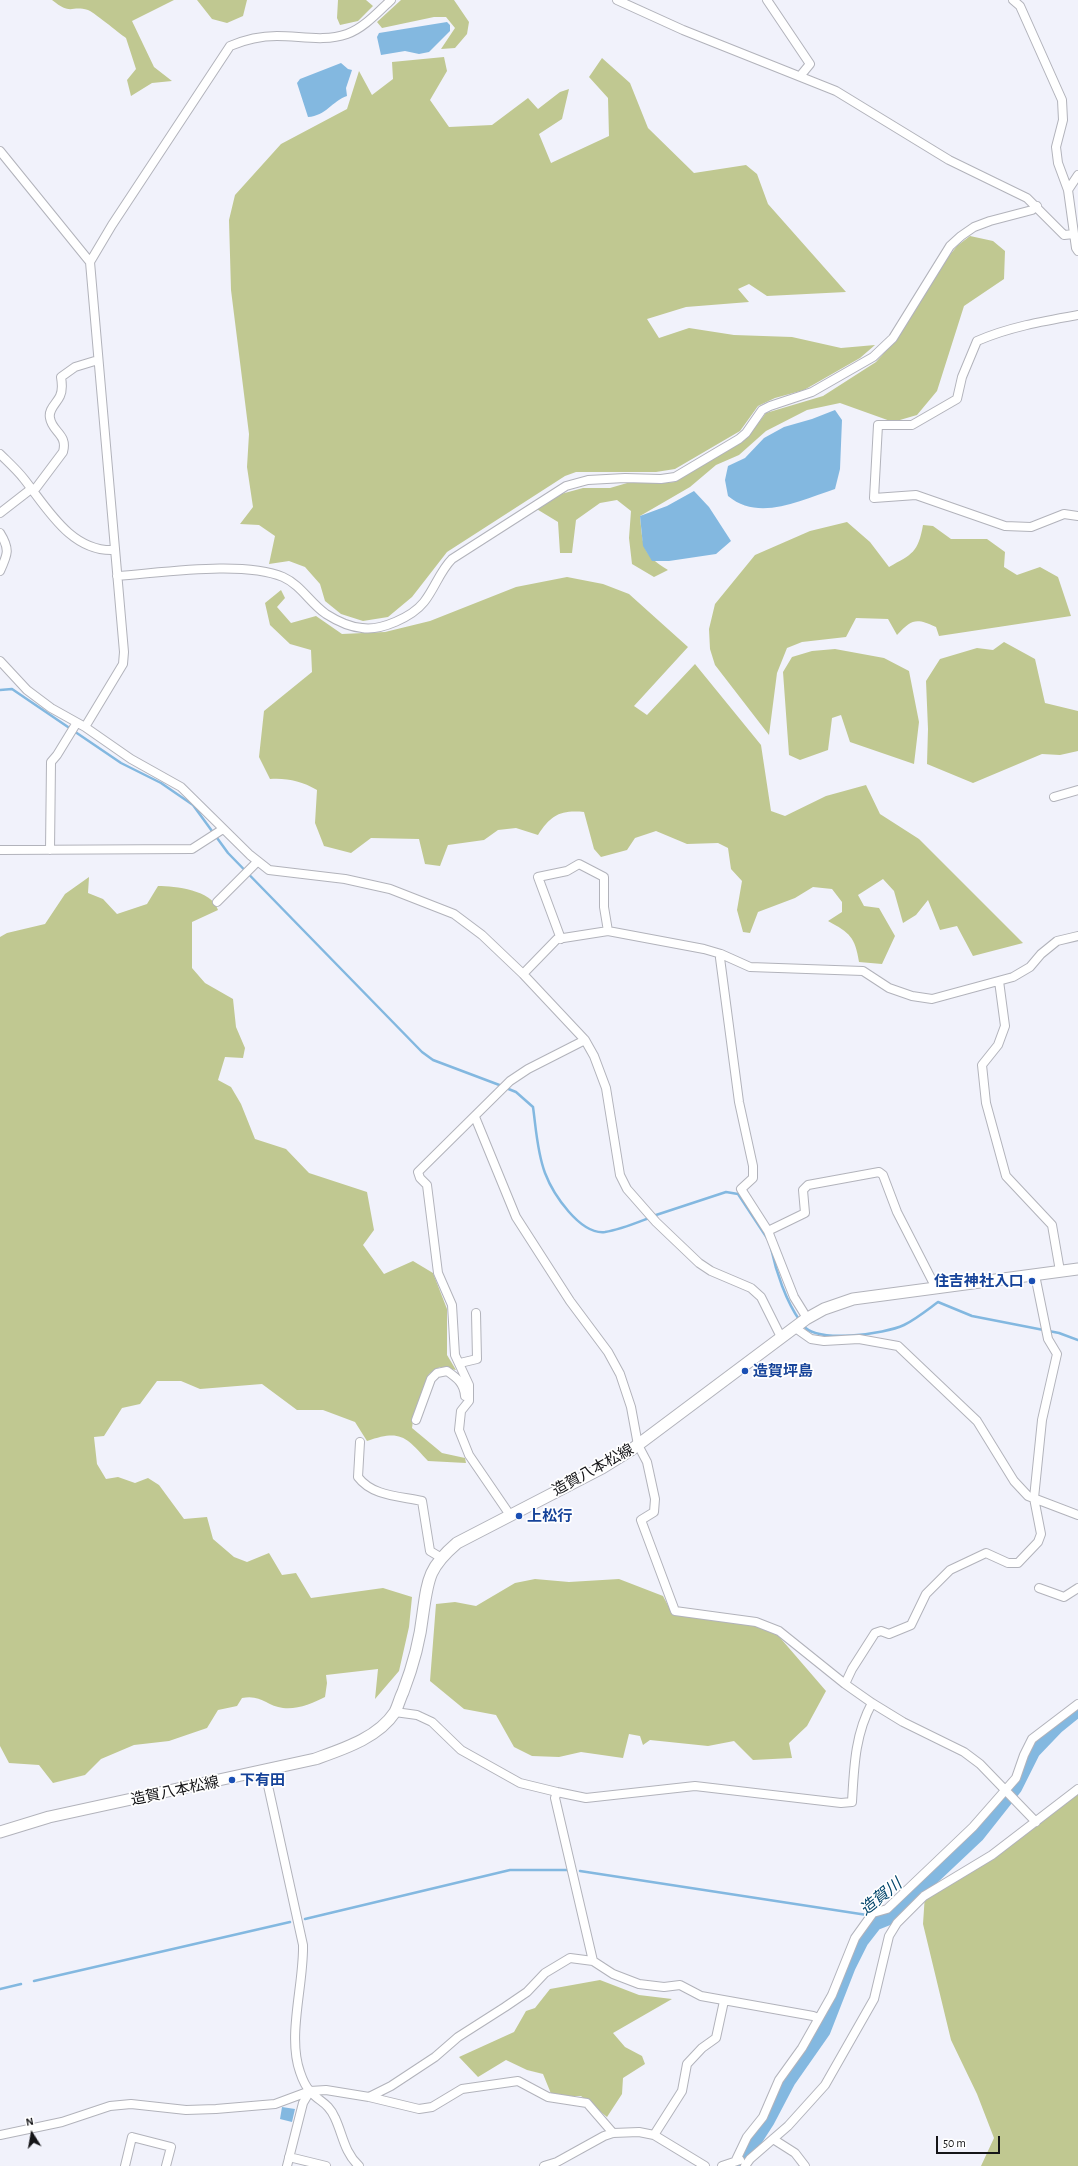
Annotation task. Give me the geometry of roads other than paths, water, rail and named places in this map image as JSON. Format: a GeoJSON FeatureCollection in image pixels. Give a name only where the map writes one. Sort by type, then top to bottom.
{"type":"FeatureCollection","features":[{"type":"Feature","properties":{"kind":"main road","name":"造賀八本松線"},"geometry":{"type":"LineString","coordinates":[[0,1832],[48,1818],[265,1772],[315,1759],[353,1745],[385,1723],[395,1712],[415,1661],[424,1596],[430,1574],[440,1557],[457,1543],[602,1468],[638,1445],[795,1326],[824,1309],[853,1299],[1078,1269]]}},
{"type":"Feature","properties":{"kind":"street"},"geometry":{"type":"LineString","coordinates":[[85,728],[123,664],[124,652],[90,262],[112,225],[230,46],[240,41],[276,36],[330,38],[348,33],[365,24],[390,0]]}},
{"type":"Feature","properties":{"kind":"street"},"geometry":{"type":"LineString","coordinates":[[617,0],[683,30],[801,75],[836,91],[949,160],[1027,198],[1037,206],[1064,235],[1074,234]]}},
{"type":"Feature","properties":{"kind":"street"},"geometry":{"type":"LineString","coordinates":[[767,0],[810,64],[801,75]]}},
{"type":"Feature","properties":{"kind":"street"},"geometry":{"type":"LineString","coordinates":[[1013,0],[1020,6],[1062,100],[1062,120],[1056,147],[1058,163],[1068,190],[1076,248],[1078,251]]}},
{"type":"Feature","properties":{"kind":"street"},"geometry":{"type":"LineString","coordinates":[[0,151],[3,160],[90,262]]}},
{"type":"Feature","properties":{"kind":"street"},"geometry":{"type":"LineString","coordinates":[[1068,190],[1078,175]]}},
{"type":"Feature","properties":{"kind":"street"},"geometry":{"type":"LineString","coordinates":[[117,576],[230,568],[265,573],[282,577],[299,586],[317,608],[347,626],[364,629],[380,626],[398,619],[418,608],[425,601],[446,565],[452,559],[557,490],[576,482],[588,480],[626,478],[661,480],[675,477],[739,439],[746,433],[762,410],[812,392],[874,357],[893,338],[950,246],[974,228],[1032,210],[1037,206]]}},
{"type":"Feature","properties":{"kind":"street"},"geometry":{"type":"LineString","coordinates":[[1078,315],[1034,323],[994,334],[978,341],[962,378],[957,400],[912,425],[878,425],[874,498],[916,495],[1005,526],[1031,527],[1064,514],[1078,516]]}},
{"type":"Feature","properties":{"kind":"street"},"geometry":{"type":"LineString","coordinates":[[0,513],[31,489],[36,488],[63,452],[65,445],[50,417],[50,411],[60,396],[61,377],[75,367],[98,360]]}},
{"type":"Feature","properties":{"kind":"street"},"geometry":{"type":"LineString","coordinates":[[0,454],[24,478],[31,489],[71,535],[85,544],[107,550],[114,550]]}},
{"type":"Feature","properties":{"kind":"street"},"geometry":{"type":"LineString","coordinates":[[0,533],[7,544],[7,556],[0,571]]}},
{"type":"Feature","properties":{"kind":"street"},"geometry":{"type":"LineString","coordinates":[[0,661],[27,690],[76,724],[85,728],[131,759],[181,787],[254,865],[269,870],[345,879],[390,889],[454,914],[482,935],[523,974],[585,1040],[594,1056],[606,1088],[620,1175],[628,1189],[656,1222],[699,1263],[711,1271],[751,1288],[761,1297],[781,1337]]}},
{"type":"Feature","properties":{"kind":"street"},"geometry":{"type":"LineString","coordinates":[[50,850],[51,762],[58,755],[76,724]]}},
{"type":"Feature","properties":{"kind":"street"},"geometry":{"type":"LineString","coordinates":[[1054,797],[1078,790]]}},
{"type":"Feature","properties":{"kind":"street"},"geometry":{"type":"LineString","coordinates":[[0,850],[192,849],[209,839],[226,834]]}},
{"type":"Feature","properties":{"kind":"street"},"geometry":{"type":"LineString","coordinates":[[561,939],[538,877],[567,871],[579,864],[604,877],[604,907],[608,931]]}},
{"type":"Feature","properties":{"kind":"street"},"geometry":{"type":"LineString","coordinates":[[217,902],[254,865]]}},
{"type":"Feature","properties":{"kind":"street"},"geometry":{"type":"LineString","coordinates":[[523,974],[556,940],[608,931],[655,939],[721,954],[750,967],[863,971],[889,988],[912,996],[932,999],[1013,977],[1030,967],[1041,954],[1057,941],[1078,936]]}},
{"type":"Feature","properties":{"kind":"street"},"geometry":{"type":"LineString","coordinates":[[721,954],[720,958],[739,1102],[753,1166],[753,1178],[741,1189],[768,1231],[794,1297],[807,1318]]}},
{"type":"Feature","properties":{"kind":"street"},"geometry":{"type":"LineString","coordinates":[[999,981],[1005,1026],[998,1045],[982,1065],[986,1102],[1006,1176],[1052,1225],[1060,1271]]}},
{"type":"Feature","properties":{"kind":"street"},"geometry":{"type":"LineString","coordinates":[[510,1515],[488,1485],[463,1442],[459,1430],[461,1411],[469,1401],[469,1385],[455,1355],[452,1305],[438,1273],[427,1185],[420,1178],[418,1172],[510,1081],[528,1068],[585,1040]]}},
{"type":"Feature","properties":{"kind":"street"},"geometry":{"type":"LineString","coordinates":[[475,1117],[516,1217],[570,1302],[608,1352],[620,1374],[631,1407],[638,1445],[647,1462],[655,1499],[654,1512],[641,1520],[675,1611],[756,1622],[779,1631],[845,1684],[872,1703],[903,1722],[964,1752],[980,1764],[1036,1822]]}},
{"type":"Feature","properties":{"kind":"street"},"geometry":{"type":"LineString","coordinates":[[768,1231],[805,1213],[803,1190],[808,1185],[878,1172],[883,1175],[897,1212],[936,1288]]}},
{"type":"Feature","properties":{"kind":"street"},"geometry":{"type":"LineString","coordinates":[[845,1684],[852,1669],[875,1633],[881,1631],[889,1634],[911,1625],[926,1594],[950,1570],[986,1553],[1008,1563],[1018,1562],[1038,1542],[1041,1534],[1034,1498],[1042,1420],[1057,1354],[1048,1339],[1036,1275]]}},
{"type":"Feature","properties":{"kind":"street"},"geometry":{"type":"LineString","coordinates":[[460,1363],[477,1359],[476,1313]]}},
{"type":"Feature","properties":{"kind":"street"},"geometry":{"type":"LineString","coordinates":[[795,1326],[811,1339],[824,1341],[859,1339],[898,1346],[977,1421],[1014,1481],[1028,1496],[1078,1515]]}},
{"type":"Feature","properties":{"kind":"street"},"geometry":{"type":"LineString","coordinates":[[416,1420],[432,1379],[437,1373],[447,1372],[458,1379],[464,1388],[465,1398],[469,1401]]}},
{"type":"Feature","properties":{"kind":"street"},"geometry":{"type":"LineString","coordinates":[[360,1442],[358,1477],[364,1484],[375,1491],[422,1500],[430,1551],[440,1557]]}},
{"type":"Feature","properties":{"kind":"street"},"geometry":{"type":"LineString","coordinates":[[1040,1588],[1064,1598],[1078,1588]]}},
{"type":"Feature","properties":{"kind":"street"},"geometry":{"type":"LineString","coordinates":[[395,1712],[417,1715],[432,1722],[461,1750],[520,1783],[586,1798],[695,1786],[786,1798],[841,1803],[852,1802],[857,1744],[866,1714],[872,1703]]}},
{"type":"Feature","properties":{"kind":"street"},"geometry":{"type":"LineString","coordinates":[[743,2161],[747,2137],[763,2117],[779,2080],[802,2048],[832,1995],[855,1938],[873,1913],[887,1909],[1009,1794],[1024,1755],[1032,1739],[1078,1704]]}},
{"type":"Feature","properties":{"kind":"street"},"geometry":{"type":"LineString","coordinates":[[265,1772],[303,1945],[303,1967],[296,2021],[296,2046],[300,2072],[310,2091],[326,2103],[335,2118],[343,2142],[359,2166]]}},
{"type":"Feature","properties":{"kind":"street"},"geometry":{"type":"LineString","coordinates":[[722,2166],[743,2161],[774,2139],[825,2085],[874,1999],[889,1936],[897,1923],[924,1896],[992,1854],[1078,1789]]}},
{"type":"Feature","properties":{"kind":"street"},"geometry":{"type":"LineString","coordinates":[[557,1792],[556,1798],[592,1961]]}},
{"type":"Feature","properties":{"kind":"street"},"geometry":{"type":"LineString","coordinates":[[369,2097],[391,2086],[435,2057],[458,2037],[527,1992],[545,1973],[570,1958],[592,1961],[613,1974],[639,1984],[664,1987],[680,1985],[701,1996],[814,2016],[818,2018]]}},
{"type":"Feature","properties":{"kind":"street"},"geometry":{"type":"LineString","coordinates":[[654,2135],[682,2091],[687,2064],[702,2048],[716,2038],[724,2001]]}},
{"type":"Feature","properties":{"kind":"street"},"geometry":{"type":"LineString","coordinates":[[0,2135],[62,2122],[110,2106],[132,2104],[186,2110],[216,2109],[275,2104],[310,2091],[326,2090],[369,2097],[419,2109],[432,2107],[462,2089],[518,2081],[548,2097],[587,2103],[613,2133]]}},
{"type":"Feature","properties":{"kind":"street"},"geometry":{"type":"LineString","coordinates":[[287,2166],[303,2103],[310,2091]]}},
{"type":"Feature","properties":{"kind":"street"},"geometry":{"type":"LineString","coordinates":[[544,2166],[557,2162],[613,2133],[639,2132],[654,2135],[705,2166]]}},
{"type":"Feature","properties":{"kind":"street"},"geometry":{"type":"LineString","coordinates":[[125,2166],[132,2137],[171,2147],[166,2166]]}},
{"type":"Feature","properties":{"kind":"street"},"geometry":{"type":"LineString","coordinates":[[774,2139],[794,2152],[805,2166]]}},
{"type":"Feature","properties":{"kind":"street"},"geometry":{"type":"LineString","coordinates":[[289,2157],[326,2166]]}},
{"type":"Feature","properties":{"kind":"water"},"geometry":{"type":"Polygon","coordinates":[[[447,22],[450,25],[450,31],[429,52],[419,54],[405,51],[381,55],[377,37],[379,33],[447,22]]]}},
{"type":"Feature","properties":{"kind":"water"},"geometry":{"type":"Polygon","coordinates":[[[341,63],[348,69],[352,70],[346,88],[347,96],[337,101],[320,114],[308,117],[297,83],[300,79],[341,63]]]}},
{"type":"Feature","properties":{"kind":"water"},"geometry":{"type":"Polygon","coordinates":[[[835,410],[842,420],[840,469],[835,489],[794,503],[767,508],[740,504],[728,496],[725,480],[728,466],[745,458],[764,438],[784,427],[812,419],[835,410]]]}},
{"type":"Feature","properties":{"kind":"water"},"geometry":{"type":"Polygon","coordinates":[[[694,491],[709,507],[731,541],[716,554],[669,561],[652,561],[643,546],[640,516],[667,506],[694,491]]]}},
{"type":"Feature","properties":{"kind":"water"},"geometry":{"type":"Polygon","coordinates":[[[282,2107],[295,2109],[292,2122],[280,2119],[282,2107]]]}},
{"type":"Feature","properties":{"kind":"waterway"},"geometry":{"type":"LineString","coordinates":[[0,690],[12,689],[121,763],[161,783],[193,805],[228,853],[422,1052],[433,1060],[502,1086]]}},
{"type":"Feature","properties":{"kind":"waterway"},"geometry":{"type":"LineString","coordinates":[[506,1088],[516,1092],[533,1107],[538,1148],[545,1173],[554,1192],[577,1220],[586,1227],[596,1231],[605,1232],[622,1228],[649,1218]]}},
{"type":"Feature","properties":{"kind":"waterway"},"geometry":{"type":"LineString","coordinates":[[653,1216],[726,1192],[738,1194],[767,1238]]}},
{"type":"Feature","properties":{"kind":"waterway"},"geometry":{"type":"LineString","coordinates":[[771,1248],[782,1286],[790,1305],[800,1321]]}},
{"type":"Feature","properties":{"kind":"waterway"},"geometry":{"type":"LineString","coordinates":[[803,1325],[810,1331],[836,1336],[867,1334],[904,1325],[938,1302],[972,1316],[1059,1333],[1078,1340]]}},
{"type":"Feature","properties":{"kind":"waterway","name":"造賀川"},"geometry":{"type":"LineString","coordinates":[[738,2166],[767,2121],[788,2081],[823,2031],[848,1967],[861,1941],[875,1923],[890,1917],[977,1835],[1015,1787],[1033,1751],[1056,1727],[1078,1709]]}},
{"type":"Feature","properties":{"kind":"waterway"},"geometry":{"type":"LineString","coordinates":[[305,1919],[510,1870],[568,1870]]}},
{"type":"Feature","properties":{"kind":"waterway"},"geometry":{"type":"LineString","coordinates":[[580,1871],[867,1915]]}},
{"type":"Feature","properties":{"kind":"waterway","name":"造賀川"},"geometry":{"type":"LineString","coordinates":[[875,1917],[884,1919]]}},
{"type":"Feature","properties":{"kind":"waterway"},"geometry":{"type":"LineString","coordinates":[[34,1981],[290,1922]]}},
{"type":"Feature","properties":{"kind":"waterway"},"geometry":{"type":"LineString","coordinates":[[0,1989],[21,1984]]}},
{"type":"Feature","properties":{"kind":"place","name":"住吉神社入口"},"geometry":{"type":"Point","coordinates":[1032,1281]}},
{"type":"Feature","properties":{"kind":"place","name":"造賀坪島"},"geometry":{"type":"Point","coordinates":[745,1371]}},
{"type":"Feature","properties":{"kind":"place","name":"上松行"},"geometry":{"type":"Point","coordinates":[519,1516]}},
{"type":"Feature","properties":{"kind":"place","name":"下有田"},"geometry":{"type":"Point","coordinates":[232,1780]}}]}
